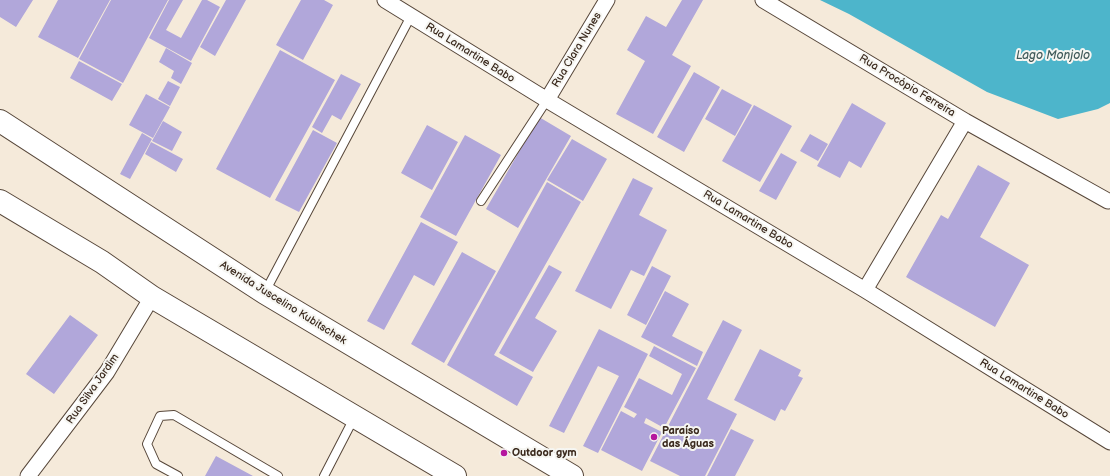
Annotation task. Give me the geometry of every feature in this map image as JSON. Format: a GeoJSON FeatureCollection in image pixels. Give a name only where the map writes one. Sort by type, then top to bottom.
{"type":"FeatureCollection","features":[{"type":"Feature","properties":{"kind":"main road","name":"Avenida Juscelino Kubitschek"},"geometry":{"type":"LineString","coordinates":[[0,121],[265,293],[572,476]]}},
{"type":"Feature","properties":{"kind":"main road"},"geometry":{"type":"LineString","coordinates":[[0,201],[102,262],[152,297],[455,476]]}},
{"type":"Feature","properties":{"kind":"street","name":"Rua Lamartine Babo"},"geometry":{"type":"LineString","coordinates":[[385,0],[547,100],[865,290],[1110,442]]}},
{"type":"Feature","properties":{"kind":"street","name":"Rua Clara Nunes"},"geometry":{"type":"LineString","coordinates":[[547,100],[607,0]]}},
{"type":"Feature","properties":{"kind":"street","name":"Rua Procópio Ferreira"},"geometry":{"type":"LineString","coordinates":[[763,0],[965,121],[865,290]]}},
{"type":"Feature","properties":{"kind":"street"},"geometry":{"type":"LineString","coordinates":[[965,121],[1108,201]]}},
{"type":"Feature","properties":{"kind":"street","name":"Rua Silva Jardim"},"geometry":{"type":"LineString","coordinates":[[28,476],[107,372],[152,297]]}},
{"type":"Feature","properties":{"kind":"lane"},"geometry":{"type":"LineString","coordinates":[[265,293],[411,16]]}},
{"type":"Feature","properties":{"kind":"lane"},"geometry":{"type":"LineString","coordinates":[[481,202],[547,100]]}},
{"type":"Feature","properties":{"kind":"lane"},"geometry":{"type":"LineString","coordinates":[[178,476],[156,464],[147,444],[160,416],[174,415],[278,476]]}},
{"type":"Feature","properties":{"kind":"lane"},"geometry":{"type":"LineString","coordinates":[[324,476],[355,416]]}},
{"type":"Feature","properties":{"kind":"water","name":"Lago Monjolo"},"geometry":{"type":"Polygon","coordinates":[[[820,0],[1110,0],[1110,103],[1098,109],[1058,119],[987,92],[849,14],[820,0]]]}},
{"type":"Feature","properties":{"kind":"building"},"geometry":{"type":"Polygon","coordinates":[[[0,0],[33,0],[16,27],[0,17],[0,0]]]}},
{"type":"Feature","properties":{"kind":"building"},"geometry":{"type":"Polygon","coordinates":[[[58,0],[110,0],[78,58],[38,37],[58,0]]]}},
{"type":"Feature","properties":{"kind":"building"},"geometry":{"type":"Polygon","coordinates":[[[111,0],[168,0],[123,83],[79,59],[111,0]]]}},
{"type":"Feature","properties":{"kind":"building"},"geometry":{"type":"Polygon","coordinates":[[[169,0],[183,0],[166,30],[181,38],[202,0],[207,0],[220,7],[191,61],[149,38],[169,0]]]}},
{"type":"Feature","properties":{"kind":"building"},"geometry":{"type":"Polygon","coordinates":[[[226,0],[246,0],[215,56],[200,47],[226,0]]]}},
{"type":"Feature","properties":{"kind":"building"},"geometry":{"type":"Polygon","coordinates":[[[301,0],[324,0],[333,5],[303,60],[276,45],[301,0]]]}},
{"type":"Feature","properties":{"kind":"building"},"geometry":{"type":"Polygon","coordinates":[[[682,0],[703,0],[672,55],[691,66],[653,134],[616,114],[645,61],[627,50],[646,16],[666,27],[682,0]]]}},
{"type":"Feature","properties":{"kind":"building"},"geometry":{"type":"Polygon","coordinates":[[[166,48],[192,63],[181,84],[171,78],[174,71],[159,62],[166,48]]]}},
{"type":"Feature","properties":{"kind":"building"},"geometry":{"type":"Polygon","coordinates":[[[280,50],[335,80],[270,198],[216,169],[280,50]]]}},
{"type":"Feature","properties":{"kind":"building"},"geometry":{"type":"Polygon","coordinates":[[[79,61],[122,84],[112,101],[70,78],[79,61]]]}},
{"type":"Feature","properties":{"kind":"building"},"geometry":{"type":"Polygon","coordinates":[[[694,72],[720,87],[684,152],[657,137],[694,72]]]}},
{"type":"Feature","properties":{"kind":"building"},"geometry":{"type":"Polygon","coordinates":[[[341,74],[361,84],[341,120],[332,115],[322,133],[312,127],[341,74]]]}},
{"type":"Feature","properties":{"kind":"building"},"geometry":{"type":"Polygon","coordinates":[[[168,81],[180,87],[170,106],[158,99],[168,81]]]}},
{"type":"Feature","properties":{"kind":"building"},"geometry":{"type":"Polygon","coordinates":[[[722,89],[752,105],[735,136],[705,119],[722,89]]]}},
{"type":"Feature","properties":{"kind":"building"},"geometry":{"type":"Polygon","coordinates":[[[146,94],[170,107],[153,138],[129,125],[146,94]]]}},
{"type":"Feature","properties":{"kind":"building"},"geometry":{"type":"Polygon","coordinates":[[[852,103],[886,123],[861,168],[849,161],[840,178],[817,166],[852,103]]]}},
{"type":"Feature","properties":{"kind":"building"},"geometry":{"type":"Polygon","coordinates":[[[754,105],[792,126],[760,182],[722,161],[754,105]]]}},
{"type":"Feature","properties":{"kind":"building"},"geometry":{"type":"Polygon","coordinates":[[[539,117],[571,136],[518,228],[486,209],[539,117]]]}},
{"type":"Feature","properties":{"kind":"building"},"geometry":{"type":"Polygon","coordinates":[[[163,121],[182,132],[172,151],[152,141],[163,121]]]}},
{"type":"Feature","properties":{"kind":"building"},"geometry":{"type":"Polygon","coordinates":[[[427,125],[458,142],[432,190],[401,173],[427,125]]]}},
{"type":"Feature","properties":{"kind":"building"},"geometry":{"type":"Polygon","coordinates":[[[313,130],[337,143],[299,212],[275,200],[313,130]]]}},
{"type":"Feature","properties":{"kind":"building"},"geometry":{"type":"Polygon","coordinates":[[[142,133],[152,139],[130,179],[120,174],[142,133]]]}},
{"type":"Feature","properties":{"kind":"building"},"geometry":{"type":"Polygon","coordinates":[[[810,134],[828,144],[818,161],[800,151],[810,134]]]}},
{"type":"Feature","properties":{"kind":"building"},"geometry":{"type":"Polygon","coordinates":[[[465,135],[501,155],[456,236],[420,217],[465,135]]]}},
{"type":"Feature","properties":{"kind":"building"},"geometry":{"type":"Polygon","coordinates":[[[572,139],[607,159],[583,201],[547,180],[572,139]]]}},
{"type":"Feature","properties":{"kind":"building"},"geometry":{"type":"Polygon","coordinates":[[[151,142],[183,159],[176,172],[145,154],[151,142]]]}},
{"type":"Feature","properties":{"kind":"building"},"geometry":{"type":"Polygon","coordinates":[[[781,153],[797,162],[776,200],[759,191],[781,153]]]}},
{"type":"Feature","properties":{"kind":"building"},"geometry":{"type":"Polygon","coordinates":[[[978,165],[1010,183],[980,237],[1029,265],[995,327],[906,277],[941,215],[948,219],[978,165]]]}},
{"type":"Feature","properties":{"kind":"building"},"geometry":{"type":"Polygon","coordinates":[[[633,178],[653,188],[639,215],[667,230],[644,276],[631,270],[611,309],[575,291],[633,178]]]}},
{"type":"Feature","properties":{"kind":"building"},"geometry":{"type":"Polygon","coordinates":[[[547,182],[581,202],[494,355],[533,377],[517,406],[447,365],[547,182]]]}},
{"type":"Feature","properties":{"kind":"building"},"geometry":{"type":"Polygon","coordinates":[[[421,222],[458,242],[434,286],[414,275],[384,330],[367,321],[421,222]]]}},
{"type":"Feature","properties":{"kind":"building"},"geometry":{"type":"Polygon","coordinates":[[[462,252],[496,271],[444,363],[411,344],[462,252]]]}},
{"type":"Feature","properties":{"kind":"building"},"geometry":{"type":"Polygon","coordinates":[[[549,265],[562,272],[535,318],[557,331],[533,372],[499,353],[549,265]]]}},
{"type":"Feature","properties":{"kind":"building"},"geometry":{"type":"Polygon","coordinates":[[[652,266],[671,276],[646,325],[627,315],[652,266]]]}},
{"type":"Feature","properties":{"kind":"building"},"geometry":{"type":"Polygon","coordinates":[[[665,291],[689,304],[672,336],[703,352],[697,366],[641,337],[665,291]]]}},
{"type":"Feature","properties":{"kind":"building"},"geometry":{"type":"Polygon","coordinates":[[[70,315],[98,335],[54,394],[26,374],[70,315]]]}},
{"type":"Feature","properties":{"kind":"building"},"geometry":{"type":"Polygon","coordinates":[[[723,320],[742,330],[707,399],[737,414],[705,476],[680,476],[650,461],[723,320]]]}},
{"type":"Feature","properties":{"kind":"building"},"geometry":{"type":"Polygon","coordinates":[[[599,329],[648,354],[598,453],[583,446],[619,376],[598,366],[564,433],[549,426],[599,329]]]}},
{"type":"Feature","properties":{"kind":"building"},"geometry":{"type":"Polygon","coordinates":[[[654,346],[696,368],[664,428],[646,418],[644,423],[662,432],[642,471],[601,450],[621,411],[634,418],[637,414],[624,407],[639,378],[672,395],[682,374],[649,356],[654,346]]]}},
{"type":"Feature","properties":{"kind":"building"},"geometry":{"type":"Polygon","coordinates":[[[760,349],[801,370],[798,376],[803,378],[785,411],[781,409],[775,421],[734,400],[760,349]]]}},
{"type":"Feature","properties":{"kind":"building"},"geometry":{"type":"Polygon","coordinates":[[[731,429],[754,440],[735,476],[707,476],[731,429]]]}},
{"type":"Feature","properties":{"kind":"building"},"geometry":{"type":"Polygon","coordinates":[[[216,456],[253,476],[205,476],[216,456]]]}},
{"type":"Feature","properties":{"kind":"place","name":"Paraíso das Águas"},"geometry":{"type":"Point","coordinates":[654,437]}},
{"type":"Feature","properties":{"kind":"place","name":"Outdoor gym"},"geometry":{"type":"Point","coordinates":[504,453]}}]}
